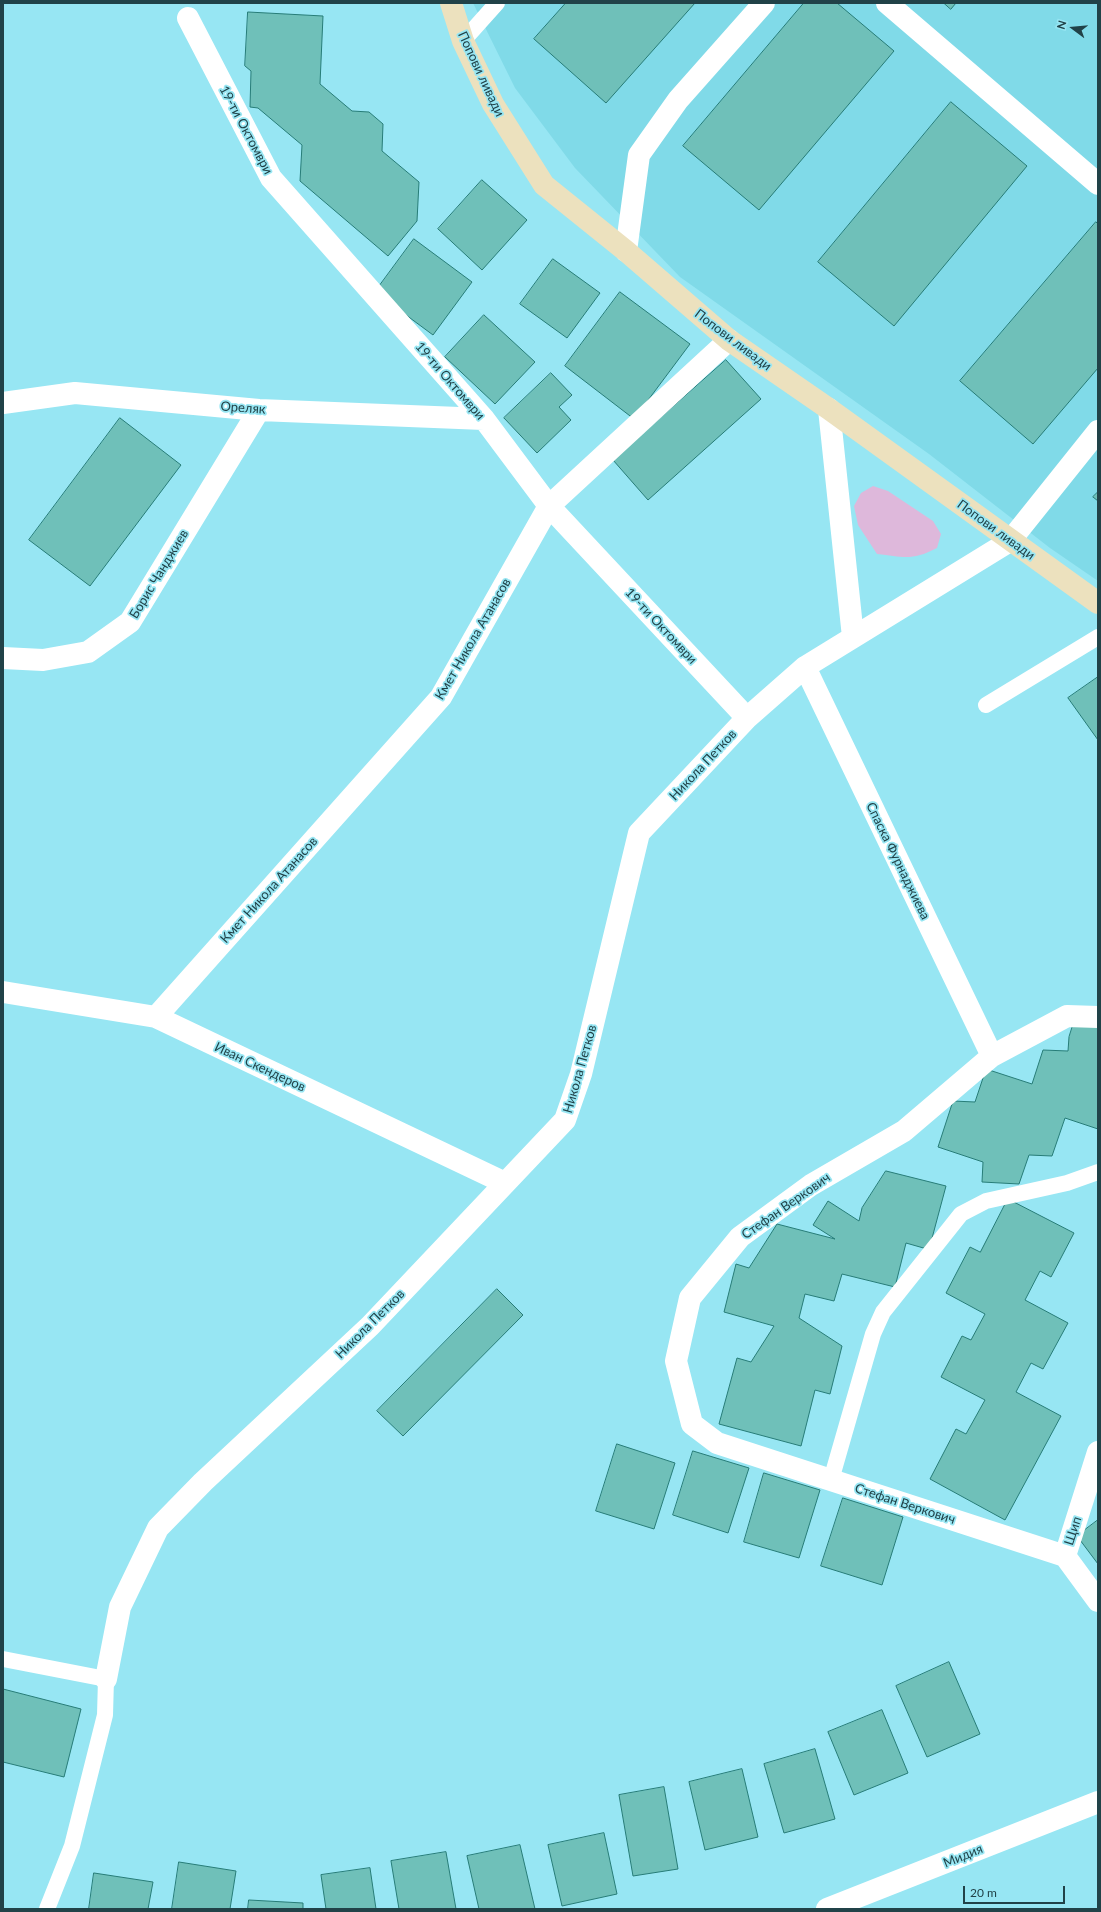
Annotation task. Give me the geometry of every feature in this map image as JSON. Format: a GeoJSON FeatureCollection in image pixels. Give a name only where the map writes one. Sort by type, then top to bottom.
{"type":"FeatureCollection","features":[{"type":"Feature","properties":{"kind":"street","name":"Попови ливади"},"geometry":{"type":"LineString","coordinates":[[451,3],[463,41],[493,104],[544,185],[626,251],[729,340],[829,409],[1098,603]]}},
{"type":"Feature","properties":{"kind":"street"},"geometry":{"type":"LineString","coordinates":[[626,251],[639,155],[678,100],[764,3]]}},
{"type":"Feature","properties":{"kind":"street"},"geometry":{"type":"LineString","coordinates":[[887,3],[1098,184]]}},
{"type":"Feature","properties":{"kind":"street","name":"19-ти Октомври"},"geometry":{"type":"LineString","coordinates":[[188,18],[271,178],[484,419],[549,506],[747,718]]}},
{"type":"Feature","properties":{"kind":"street","name":"Кмет Никола Атанасов"},"geometry":{"type":"LineString","coordinates":[[156,1017],[441,697],[549,506],[729,340]]}},
{"type":"Feature","properties":{"kind":"street","name":"Ореляк"},"geometry":{"type":"LineString","coordinates":[[3,403],[75,393],[259,410],[484,419]]}},
{"type":"Feature","properties":{"kind":"street"},"geometry":{"type":"LineString","coordinates":[[829,409],[853,637]]}},
{"type":"Feature","properties":{"kind":"street","name":"Борис Чанджиев"},"geometry":{"type":"LineString","coordinates":[[3,658],[43,660],[88,652],[130,622],[259,410]]}},
{"type":"Feature","properties":{"kind":"street","name":"Никола Петков"},"geometry":{"type":"LineString","coordinates":[[106,1679],[120,1607],[158,1528],[203,1482],[370,1326],[565,1120],[581,1074],[639,833],[747,718],[805,666],[1010,541],[1098,431]]}},
{"type":"Feature","properties":{"kind":"street","name":"Спаска Фурнаджиева"},"geometry":{"type":"LineString","coordinates":[[805,666],[992,1056]]}},
{"type":"Feature","properties":{"kind":"street","name":"Иван Скендеров"},"geometry":{"type":"LineString","coordinates":[[3,992],[156,1017],[505,1184]]}},
{"type":"Feature","properties":{"kind":"street","name":"Стефан Веркович"},"geometry":{"type":"LineString","coordinates":[[1065,1556],[717,1443],[692,1424],[676,1362],[690,1298],[740,1237],[811,1186],[904,1131],[992,1056],[1067,1016],[1098,1017]]}},
{"type":"Feature","properties":{"kind":"street","name":"Щип"},"geometry":{"type":"LineString","coordinates":[[1098,1452],[1065,1556],[1098,1601]]}},
{"type":"Feature","properties":{"kind":"street","name":"Мидия"},"geometry":{"type":"LineString","coordinates":[[827,1909],[1098,1802]]}},
{"type":"Feature","properties":{"kind":"lane"},"geometry":{"type":"LineString","coordinates":[[463,41],[497,3]]}},
{"type":"Feature","properties":{"kind":"lane"},"geometry":{"type":"LineString","coordinates":[[986,705],[1098,637]]}},
{"type":"Feature","properties":{"kind":"lane"},"geometry":{"type":"LineString","coordinates":[[831,1480],[873,1334],[883,1312],[961,1214],[986,1200],[1067,1183],[1098,1172]]}},
{"type":"Feature","properties":{"kind":"lane"},"geometry":{"type":"LineString","coordinates":[[3,1659],[106,1679],[104,1715],[72,1846],[47,1909]]}},
{"type":"Feature","properties":{"kind":"shaded area"},"geometry":{"type":"Polygon","coordinates":[[[473,3],[1098,3],[1098,581],[1050,548],[929,454],[680,277],[575,168],[515,88],[473,3]]]}},
{"type":"Feature","properties":{"kind":"shaded area"},"geometry":{"type":"Polygon","coordinates":[[[873,486],[888,491],[933,521],[941,534],[937,548],[921,555],[908,557],[877,554],[858,525],[854,506],[861,493],[873,486]]]}},
{"type":"Feature","properties":{"kind":"building"},"geometry":{"type":"Polygon","coordinates":[[[566,3],[695,3],[606,103],[534,39],[566,3]]]}},
{"type":"Feature","properties":{"kind":"building"},"geometry":{"type":"Polygon","coordinates":[[[804,3],[837,3],[894,51],[759,210],[683,146],[804,3]]]}},
{"type":"Feature","properties":{"kind":"building"},"geometry":{"type":"Polygon","coordinates":[[[944,3],[956,3],[951,9],[944,3]]]}},
{"type":"Feature","properties":{"kind":"building"},"geometry":{"type":"Polygon","coordinates":[[[248,12],[323,16],[320,84],[352,111],[369,112],[383,124],[382,151],[419,182],[417,221],[388,256],[300,181],[302,145],[258,108],[250,107],[251,71],[245,66],[248,12]]]}},
{"type":"Feature","properties":{"kind":"building"},"geometry":{"type":"Polygon","coordinates":[[[951,102],[1027,166],[894,326],[818,262],[951,102]]]}},
{"type":"Feature","properties":{"kind":"building"},"geometry":{"type":"Polygon","coordinates":[[[482,180],[527,220],[482,270],[438,229],[482,180]]]}},
{"type":"Feature","properties":{"kind":"building"},"geometry":{"type":"Polygon","coordinates":[[[1096,222],[1098,224],[1098,368],[1033,444],[960,381],[1096,222]]]}},
{"type":"Feature","properties":{"kind":"building"},"geometry":{"type":"Polygon","coordinates":[[[414,239],[472,282],[433,335],[375,292],[414,239]]]}},
{"type":"Feature","properties":{"kind":"building"},"geometry":{"type":"Polygon","coordinates":[[[553,259],[600,293],[567,338],[520,304],[553,259]]]}},
{"type":"Feature","properties":{"kind":"building"},"geometry":{"type":"Polygon","coordinates":[[[620,292],[690,344],[634,419],[565,366],[620,292]]]}},
{"type":"Feature","properties":{"kind":"building"},"geometry":{"type":"Polygon","coordinates":[[[484,315],[535,362],[495,404],[445,357],[484,315]]]}},
{"type":"Feature","properties":{"kind":"building"},"geometry":{"type":"Polygon","coordinates":[[[726,360],[761,399],[648,500],[613,460],[726,360]]]}},
{"type":"Feature","properties":{"kind":"building"},"geometry":{"type":"Polygon","coordinates":[[[551,373],[572,395],[559,407],[571,420],[537,453],[504,418],[551,373]]]}},
{"type":"Feature","properties":{"kind":"building"},"geometry":{"type":"Polygon","coordinates":[[[120,418],[181,465],[90,586],[29,540],[120,418]]]}},
{"type":"Feature","properties":{"kind":"building"},"geometry":{"type":"Polygon","coordinates":[[[1098,492],[1098,501],[1093,497],[1098,492]]]}},
{"type":"Feature","properties":{"kind":"building"},"geometry":{"type":"Polygon","coordinates":[[[1098,677],[1098,740],[1068,698],[1098,677]]]}},
{"type":"Feature","properties":{"kind":"building"},"geometry":{"type":"Polygon","coordinates":[[[1075,1019],[1098,1026],[1098,1129],[1065,1118],[1052,1156],[1029,1155],[1019,1184],[982,1182],[983,1162],[938,1147],[953,1101],[975,1102],[986,1069],[1032,1084],[1043,1050],[1068,1051],[1069,1037],[1075,1019]]]}},
{"type":"Feature","properties":{"kind":"building"},"geometry":{"type":"Polygon","coordinates":[[[886,1171],[946,1186],[931,1242],[927,1249],[906,1243],[895,1287],[842,1274],[834,1301],[805,1294],[799,1318],[842,1346],[830,1394],[815,1390],[801,1446],[719,1424],[737,1358],[751,1362],[774,1326],[724,1312],[736,1264],[749,1268],[777,1224],[835,1239],[813,1225],[828,1201],[859,1221],[862,1208],[886,1171]]]}},
{"type":"Feature","properties":{"kind":"building"},"geometry":{"type":"Polygon","coordinates":[[[1008,1199],[1074,1233],[1051,1277],[1040,1271],[1025,1300],[1068,1323],[1043,1369],[1031,1363],[1016,1392],[1061,1416],[1005,1520],[930,1479],[956,1429],[966,1434],[985,1400],[941,1377],[962,1336],[971,1340],[985,1314],[946,1293],[970,1247],[980,1252],[1008,1199]]]}},
{"type":"Feature","properties":{"kind":"building"},"geometry":{"type":"Polygon","coordinates":[[[497,1289],[523,1315],[403,1436],[377,1411],[497,1289]]]}},
{"type":"Feature","properties":{"kind":"building"},"geometry":{"type":"Polygon","coordinates":[[[617,1444],[675,1463],[654,1529],[596,1511],[617,1444]]]}},
{"type":"Feature","properties":{"kind":"building"},"geometry":{"type":"Polygon","coordinates":[[[693,1451],[749,1468],[728,1533],[673,1515],[693,1451]]]}},
{"type":"Feature","properties":{"kind":"building"},"geometry":{"type":"Polygon","coordinates":[[[764,1473],[820,1490],[799,1558],[744,1542],[764,1473]]]}},
{"type":"Feature","properties":{"kind":"building"},"geometry":{"type":"Polygon","coordinates":[[[843,1498],[903,1517],[882,1585],[821,1566],[843,1498]]]}},
{"type":"Feature","properties":{"kind":"building"},"geometry":{"type":"Polygon","coordinates":[[[1098,1520],[1098,1564],[1077,1536],[1098,1520]]]}},
{"type":"Feature","properties":{"kind":"building"},"geometry":{"type":"Polygon","coordinates":[[[949,1662],[980,1734],[927,1757],[896,1686],[949,1662]]]}},
{"type":"Feature","properties":{"kind":"building"},"geometry":{"type":"Polygon","coordinates":[[[3,1689],[81,1709],[64,1777],[3,1762],[3,1689]]]}},
{"type":"Feature","properties":{"kind":"building"},"geometry":{"type":"Polygon","coordinates":[[[882,1710],[908,1773],[854,1795],[828,1732],[882,1710]]]}},
{"type":"Feature","properties":{"kind":"building"},"geometry":{"type":"Polygon","coordinates":[[[815,1749],[835,1819],[784,1833],[764,1764],[815,1749]]]}},
{"type":"Feature","properties":{"kind":"building"},"geometry":{"type":"Polygon","coordinates":[[[742,1769],[758,1837],[705,1850],[689,1782],[742,1769]]]}},
{"type":"Feature","properties":{"kind":"building"},"geometry":{"type":"Polygon","coordinates":[[[664,1787],[678,1869],[633,1876],[619,1795],[664,1787]]]}},
{"type":"Feature","properties":{"kind":"building"},"geometry":{"type":"Polygon","coordinates":[[[604,1833],[617,1894],[562,1906],[548,1845],[604,1833]]]}},
{"type":"Feature","properties":{"kind":"building"},"geometry":{"type":"Polygon","coordinates":[[[520,1845],[535,1909],[479,1909],[467,1856],[520,1845]]]}},
{"type":"Feature","properties":{"kind":"building"},"geometry":{"type":"Polygon","coordinates":[[[446,1852],[456,1909],[399,1909],[391,1861],[446,1852]]]}},
{"type":"Feature","properties":{"kind":"building"},"geometry":{"type":"Polygon","coordinates":[[[179,1862],[236,1871],[230,1909],[172,1909],[179,1862]]]}},
{"type":"Feature","properties":{"kind":"building"},"geometry":{"type":"Polygon","coordinates":[[[370,1868],[376,1909],[326,1909],[321,1875],[370,1868]]]}},
{"type":"Feature","properties":{"kind":"building"},"geometry":{"type":"Polygon","coordinates":[[[94,1873],[153,1882],[148,1909],[89,1909],[94,1873]]]}},
{"type":"Feature","properties":{"kind":"building"},"geometry":{"type":"Polygon","coordinates":[[[249,1900],[303,1903],[303,1909],[248,1909],[249,1900]]]}}]}
